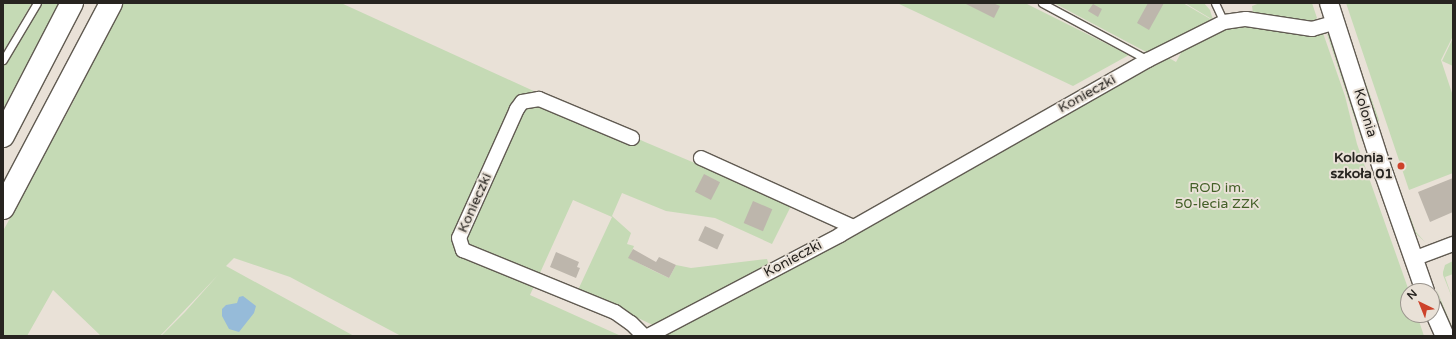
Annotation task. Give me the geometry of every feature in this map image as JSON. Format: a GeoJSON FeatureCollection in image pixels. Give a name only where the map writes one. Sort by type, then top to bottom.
{"type":"FeatureCollection","features":[{"type":"Feature","properties":{"kind":"main road"},"geometry":{"type":"LineString","coordinates":[[3,136],[72,3]]}},
{"type":"Feature","properties":{"kind":"main road"},"geometry":{"type":"LineString","coordinates":[[3,208],[111,3]]}},
{"type":"Feature","properties":{"kind":"street","name":"Kolonia"},"geometry":{"type":"LineString","coordinates":[[1329,3],[1422,283]]}},
{"type":"Feature","properties":{"kind":"street","name":"Konieczki"},"geometry":{"type":"LineString","coordinates":[[648,336],[853,227],[1148,60],[1224,22],[1246,19],[1312,29],[1336,22]]}},
{"type":"Feature","properties":{"kind":"street","name":"Konieczki"},"geometry":{"type":"LineString","coordinates":[[632,138],[539,99],[522,102],[517,109],[459,238],[463,250],[615,312],[632,323],[644,336]]}},
{"type":"Feature","properties":{"kind":"street"},"geometry":{"type":"LineString","coordinates":[[701,158],[853,227]]}},
{"type":"Feature","properties":{"kind":"street"},"geometry":{"type":"LineString","coordinates":[[1413,259],[1453,244]]}},
{"type":"Feature","properties":{"kind":"street"},"geometry":{"type":"LineString","coordinates":[[1439,323],[1445,336]]}},
{"type":"Feature","properties":{"kind":"lane"},"geometry":{"type":"LineString","coordinates":[[3,60],[37,3]]}},
{"type":"Feature","properties":{"kind":"lane"},"geometry":{"type":"LineString","coordinates":[[1042,3],[1148,60]]}},
{"type":"Feature","properties":{"kind":"lane"},"geometry":{"type":"LineString","coordinates":[[1216,3],[1224,22]]}},
{"type":"Feature","properties":{"kind":"green space"},"geometry":{"type":"Polygon","coordinates":[[[3,3],[32,3],[3,52],[3,3]]]}},
{"type":"Feature","properties":{"kind":"green space"},"geometry":{"type":"Polygon","coordinates":[[[41,3],[59,3],[3,109],[3,67],[41,3]]]}},
{"type":"Feature","properties":{"kind":"green space"},"geometry":{"type":"Polygon","coordinates":[[[122,3],[341,3],[645,142],[792,204],[772,244],[715,218],[666,211],[622,193],[612,216],[631,233],[627,244],[634,246],[629,258],[652,270],[669,278],[676,265],[691,268],[767,259],[769,265],[655,326],[578,290],[612,217],[573,200],[530,295],[621,336],[401,336],[290,277],[234,258],[226,266],[354,336],[161,336],[218,275],[160,336],[101,336],[53,290],[27,336],[3,336],[3,231],[71,106],[122,3]]]}},
{"type":"Feature","properties":{"kind":"green space"},"geometry":{"type":"Polygon","coordinates":[[[897,3],[1025,3],[1129,55],[1073,86],[897,3]]]}},
{"type":"Feature","properties":{"kind":"green space"},"geometry":{"type":"Polygon","coordinates":[[[1054,3],[1183,3],[1212,20],[1150,54],[1054,3]]]}},
{"type":"Feature","properties":{"kind":"green space"},"geometry":{"type":"Polygon","coordinates":[[[1185,3],[1204,3],[1210,10],[1213,20],[1185,3]]]}},
{"type":"Feature","properties":{"kind":"green space"},"geometry":{"type":"Polygon","coordinates":[[[1260,3],[1312,3],[1317,18],[1314,21],[1253,13],[1252,6],[1260,3]]]}},
{"type":"Feature","properties":{"kind":"green space"},"geometry":{"type":"Polygon","coordinates":[[[1337,3],[1379,120],[1377,126],[1337,3]]]}},
{"type":"Feature","properties":{"kind":"green space"},"geometry":{"type":"Polygon","coordinates":[[[1346,3],[1453,3],[1453,36],[1441,60],[1453,96],[1453,173],[1409,190],[1346,3]]]}},
{"type":"Feature","properties":{"kind":"green space","name":"ROD im. 50-lecia ZZK"},"geometry":{"type":"Polygon","coordinates":[[[1245,25],[1323,33],[1345,96],[1357,144],[1406,283],[1400,283],[1400,323],[1420,323],[1424,336],[661,336],[1169,58],[1176,62],[1182,51],[1232,27],[1245,25]]]}},
{"type":"Feature","properties":{"kind":"green space"},"geometry":{"type":"Polygon","coordinates":[[[1327,34],[1331,35],[1364,139],[1362,141],[1327,34]]]}},
{"type":"Feature","properties":{"kind":"green space"},"geometry":{"type":"Polygon","coordinates":[[[1453,38],[1453,66],[1442,61],[1453,38]]]}},
{"type":"Feature","properties":{"kind":"green space"},"geometry":{"type":"Polygon","coordinates":[[[1410,216],[1416,232],[1425,242],[1413,231],[1410,216]]]}},
{"type":"Feature","properties":{"kind":"green space"},"geometry":{"type":"Polygon","coordinates":[[[1453,261],[1453,274],[1445,277],[1453,300],[1443,272],[1445,265],[1453,261]]]}},
{"type":"Feature","properties":{"kind":"green space"},"geometry":{"type":"Polygon","coordinates":[[[1440,298],[1453,329],[1453,336],[1440,298]]]}},
{"type":"Feature","properties":{"kind":"water"},"geometry":{"type":"Polygon","coordinates":[[[243,296],[256,306],[254,313],[239,332],[229,329],[222,316],[222,309],[226,305],[237,303],[239,297],[243,296]]]}},
{"type":"Feature","properties":{"kind":"building"},"geometry":{"type":"Polygon","coordinates":[[[964,3],[993,3],[1000,6],[994,18],[964,3]]]}},
{"type":"Feature","properties":{"kind":"building"},"geometry":{"type":"Polygon","coordinates":[[[1148,3],[1164,3],[1149,30],[1137,23],[1148,3]]]}},
{"type":"Feature","properties":{"kind":"building"},"geometry":{"type":"Polygon","coordinates":[[[1093,4],[1102,9],[1098,17],[1088,11],[1093,4]]]}},
{"type":"Feature","properties":{"kind":"building"},"geometry":{"type":"Polygon","coordinates":[[[704,174],[720,182],[711,200],[695,192],[704,174]]]}},
{"type":"Feature","properties":{"kind":"building"},"geometry":{"type":"Polygon","coordinates":[[[1453,178],[1453,212],[1430,222],[1418,192],[1453,178]]]}},
{"type":"Feature","properties":{"kind":"building"},"geometry":{"type":"Polygon","coordinates":[[[753,201],[772,209],[763,231],[744,223],[753,201]]]}},
{"type":"Feature","properties":{"kind":"building"},"geometry":{"type":"Polygon","coordinates":[[[705,226],[724,235],[717,249],[698,241],[705,226]]]}},
{"type":"Feature","properties":{"kind":"building"},"geometry":{"type":"Polygon","coordinates":[[[633,249],[656,262],[659,257],[676,265],[669,278],[628,258],[633,249]]]}},
{"type":"Feature","properties":{"kind":"building"},"geometry":{"type":"Polygon","coordinates":[[[556,252],[579,262],[577,267],[580,268],[576,278],[550,267],[556,252]]]}},
{"type":"Feature","properties":{"kind":"place","name":"Kolonia - szkoła 01"},"geometry":{"type":"Point","coordinates":[1401,166]}}]}
